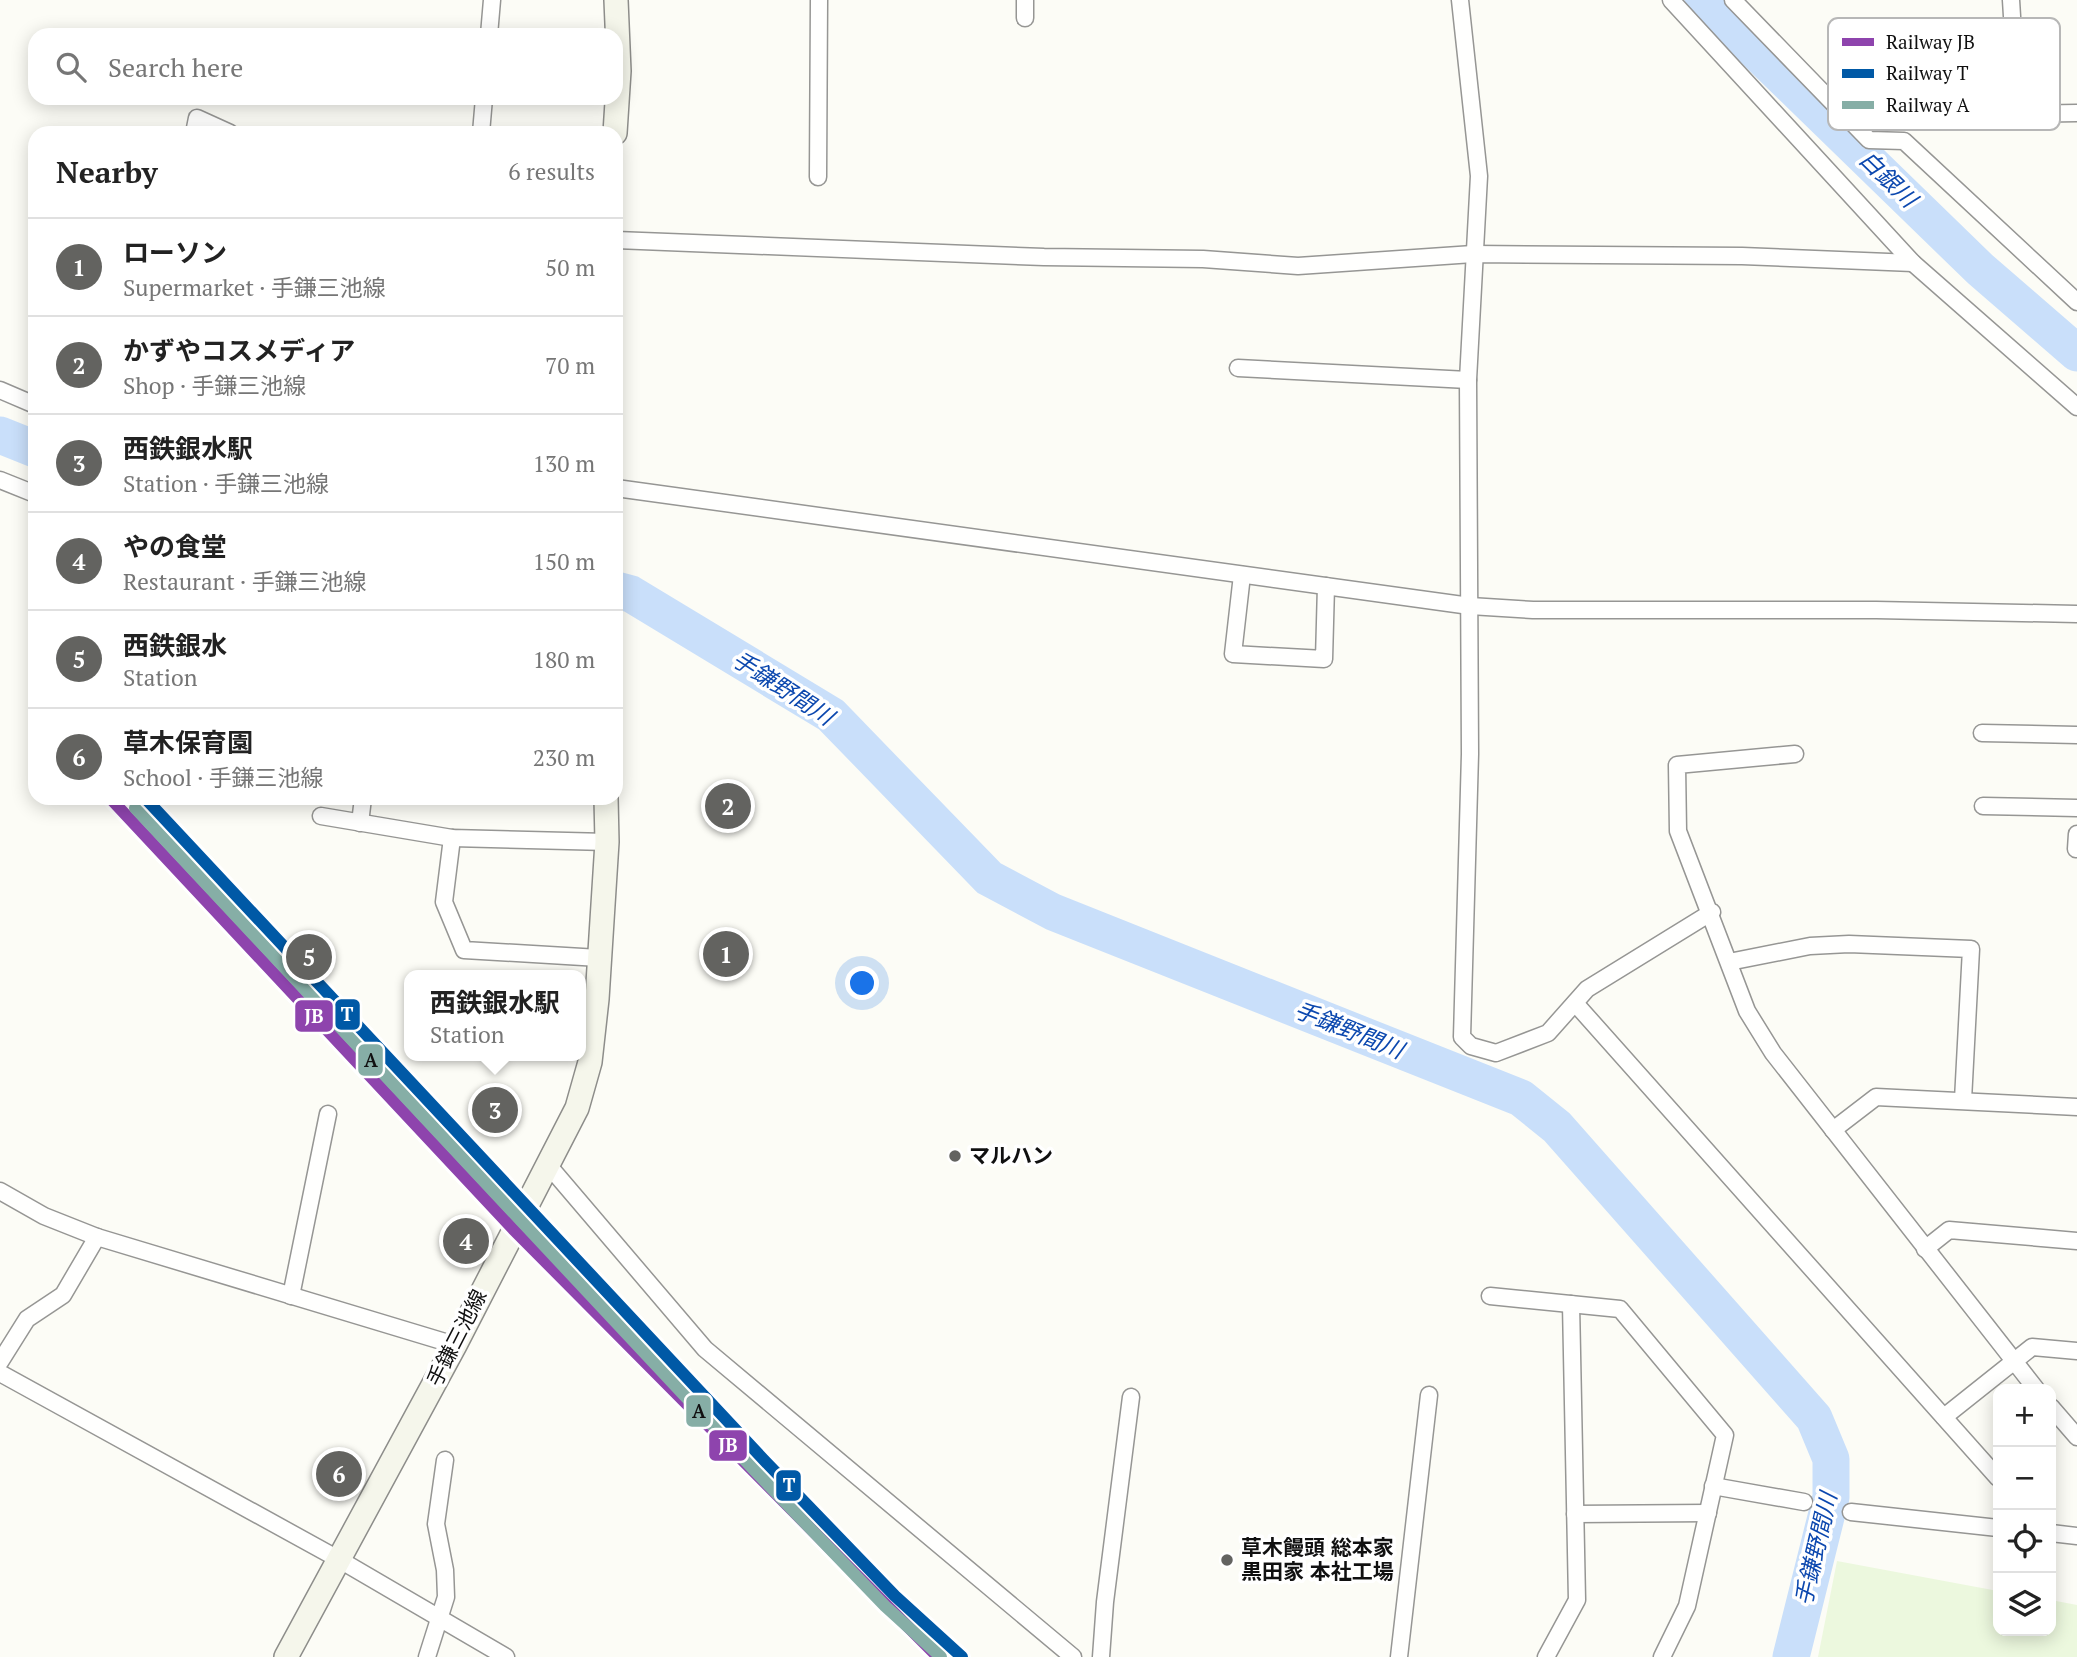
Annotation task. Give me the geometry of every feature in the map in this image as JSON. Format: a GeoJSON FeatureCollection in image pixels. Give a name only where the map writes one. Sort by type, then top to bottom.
{"type":"FeatureCollection","features":[{"type":"Feature","properties":{"kind":"main road"},"geometry":{"type":"LineString","coordinates":[[617,0],[618,28]]}},
{"type":"Feature","properties":{"kind":"main road"},"geometry":{"type":"LineString","coordinates":[[616,126],[617,105]]}},
{"type":"Feature","properties":{"kind":"main road","name":"手鎌三池線"},"geometry":{"type":"LineString","coordinates":[[286,1657],[455,1345],[506,1241],[549,1166],[577,1108],[590,1062],[607,842],[606,805]]}},
{"type":"Feature","properties":{"kind":"street"},"geometry":{"type":"LineString","coordinates":[[490,28],[492,0]]}},
{"type":"Feature","properties":{"kind":"street"},"geometry":{"type":"LineString","coordinates":[[818,177],[819,0]]}},
{"type":"Feature","properties":{"kind":"street"},"geometry":{"type":"LineString","coordinates":[[1025,0],[1025,18]]}},
{"type":"Feature","properties":{"kind":"street"},"geometry":{"type":"LineString","coordinates":[[1460,0],[1479,176],[1468,380],[1470,754],[1462,1037],[1471,1046],[1496,1053],[1548,1033],[1587,989],[1712,912]]}},
{"type":"Feature","properties":{"kind":"street"},"geometry":{"type":"LineString","coordinates":[[1671,0],[1913,263],[2077,407]]}},
{"type":"Feature","properties":{"kind":"street"},"geometry":{"type":"LineString","coordinates":[[1733,0],[1828,97]]}},
{"type":"Feature","properties":{"kind":"street"},"geometry":{"type":"LineString","coordinates":[[2011,0],[2012,18]]}},
{"type":"Feature","properties":{"kind":"street"},"geometry":{"type":"LineString","coordinates":[[482,126],[483,105]]}},
{"type":"Feature","properties":{"kind":"street"},"geometry":{"type":"LineString","coordinates":[[195,126],[197,118],[215,126]]}},
{"type":"Feature","properties":{"kind":"street"},"geometry":{"type":"LineString","coordinates":[[1860,130],[1869,139],[1904,141],[1932,171],[2077,302]]}},
{"type":"Feature","properties":{"kind":"street"},"geometry":{"type":"LineString","coordinates":[[623,240],[1045,257],[1203,258],[1298,267],[1473,254],[1742,256],[1913,263]]}},
{"type":"Feature","properties":{"kind":"street"},"geometry":{"type":"LineString","coordinates":[[1238,368],[1468,380]]}},
{"type":"Feature","properties":{"kind":"street"},"geometry":{"type":"LineString","coordinates":[[0,390],[28,402]]}},
{"type":"Feature","properties":{"kind":"street"},"geometry":{"type":"LineString","coordinates":[[0,480],[28,491]]}},
{"type":"Feature","properties":{"kind":"street"},"geometry":{"type":"LineString","coordinates":[[623,489],[1470,606],[1533,610],[1876,610],[2077,614]]}},
{"type":"Feature","properties":{"kind":"street"},"geometry":{"type":"LineString","coordinates":[[1242,575],[1233,654],[1324,659],[1326,586]]}},
{"type":"Feature","properties":{"kind":"street"},"geometry":{"type":"LineString","coordinates":[[1982,733],[2077,735]]}},
{"type":"Feature","properties":{"kind":"street"},"geometry":{"type":"LineString","coordinates":[[1795,754],[1677,765],[1678,831],[1753,1021],[1773,1054],[2032,1384]]}},
{"type":"Feature","properties":{"kind":"street"},"geometry":{"type":"LineString","coordinates":[[360,824],[362,805]]}},
{"type":"Feature","properties":{"kind":"street"},"geometry":{"type":"LineString","coordinates":[[1983,806],[2077,808]]}},
{"type":"Feature","properties":{"kind":"street"},"geometry":{"type":"LineString","coordinates":[[320,816],[452,838],[607,842]]}},
{"type":"Feature","properties":{"kind":"street"},"geometry":{"type":"LineString","coordinates":[[452,838],[444,902],[464,950],[599,958]]}},
{"type":"Feature","properties":{"kind":"street"},"geometry":{"type":"LineString","coordinates":[[1729,962],[1810,946],[1849,944],[1971,949],[1963,1100]]}},
{"type":"Feature","properties":{"kind":"street"},"geometry":{"type":"LineString","coordinates":[[1575,1003],[1993,1472]]}},
{"type":"Feature","properties":{"kind":"street"},"geometry":{"type":"LineString","coordinates":[[1833,1130],[1876,1097],[2077,1107]]}},
{"type":"Feature","properties":{"kind":"street"},"geometry":{"type":"LineString","coordinates":[[290,1296],[328,1114]]}},
{"type":"Feature","properties":{"kind":"street"},"geometry":{"type":"LineString","coordinates":[[549,1166],[705,1349],[1073,1657]]}},
{"type":"Feature","properties":{"kind":"street"},"geometry":{"type":"LineString","coordinates":[[0,1191],[44,1216],[97,1237],[455,1345]]}},
{"type":"Feature","properties":{"kind":"street"},"geometry":{"type":"LineString","coordinates":[[1925,1249],[1949,1230],[2077,1241]]}},
{"type":"Feature","properties":{"kind":"street"},"geometry":{"type":"LineString","coordinates":[[0,1362],[27,1319],[63,1295],[97,1237]]}},
{"type":"Feature","properties":{"kind":"street"},"geometry":{"type":"LineString","coordinates":[[1490,1296],[1620,1309],[1725,1435],[1687,1606],[1662,1657]]}},
{"type":"Feature","properties":{"kind":"street"},"geometry":{"type":"LineString","coordinates":[[1546,1657],[1577,1600],[1571,1304]]}},
{"type":"Feature","properties":{"kind":"street"},"geometry":{"type":"LineString","coordinates":[[1944,1417],[2032,1347],[2077,1351]]}},
{"type":"Feature","properties":{"kind":"street"},"geometry":{"type":"LineString","coordinates":[[0,1373],[340,1560],[506,1657]]}},
{"type":"Feature","properties":{"kind":"street"},"geometry":{"type":"LineString","coordinates":[[1399,1657],[1429,1395]]}},
{"type":"Feature","properties":{"kind":"street"},"geometry":{"type":"LineString","coordinates":[[1101,1657],[1105,1602],[1131,1397]]}},
{"type":"Feature","properties":{"kind":"street"},"geometry":{"type":"LineString","coordinates":[[2056,1412],[2077,1437]]}},
{"type":"Feature","properties":{"kind":"street"},"geometry":{"type":"LineString","coordinates":[[427,1657],[446,1597],[445,1570],[436,1524],[444,1460]]}},
{"type":"Feature","properties":{"kind":"street"},"geometry":{"type":"LineString","coordinates":[[1713,1486],[1804,1502]]}},
{"type":"Feature","properties":{"kind":"street"},"geometry":{"type":"LineString","coordinates":[[1851,1512],[1993,1527]]}},
{"type":"Feature","properties":{"kind":"street"},"geometry":{"type":"LineString","coordinates":[[1575,1514],[1708,1513]]}},
{"type":"Feature","properties":{"kind":"street"},"geometry":{"type":"LineString","coordinates":[[2056,1534],[2077,1536]]}},
{"type":"Feature","properties":{"kind":"green space"},"geometry":{"type":"Polygon","coordinates":[[[1837,1561],[1993,1590],[1993,1636],[2056,1636],[2056,1601],[2077,1605],[2077,1657],[1818,1657],[1837,1561]]]}},
{"type":"Feature","properties":{"kind":"waterway","name":"白銀川"},"geometry":{"type":"LineString","coordinates":[[1703,0],[1828,121]]}},
{"type":"Feature","properties":{"kind":"waterway","name":"白銀川"},"geometry":{"type":"LineString","coordinates":[[1837,130],[1980,269],[2077,353]]}},
{"type":"Feature","properties":{"kind":"waterway","name":"手鎌野間川"},"geometry":{"type":"LineString","coordinates":[[0,435],[28,446]]}},
{"type":"Feature","properties":{"kind":"waterway","name":"手鎌野間川"},"geometry":{"type":"LineString","coordinates":[[623,592],[631,594],[831,715],[989,878],[1053,912],[1521,1098],[1557,1127],[1814,1418],[1831,1459],[1831,1497],[1791,1657]]}},
{"type":"Feature","properties":{"kind":"rail line","name":"JB"},"geometry":{"type":"LineString","coordinates":[[117,805],[513,1229],[938,1657]]}},
{"type":"Feature","properties":{"kind":"rail line","name":"T"},"geometry":{"type":"LineString","coordinates":[[152,805],[763,1459],[895,1596],[962,1657]]}},
{"type":"Feature","properties":{"kind":"rail line","name":"A"},"geometry":{"type":"LineString","coordinates":[[135,808],[753,1469],[885,1606],[941,1657]]}},
{"type":"Feature","properties":{"kind":"place","name":"かずやコスメディア"},"geometry":{"type":"Point","coordinates":[728,806]}},
{"type":"Feature","properties":{"kind":"place","name":"ローソン"},"geometry":{"type":"Point","coordinates":[726,954]}},
{"type":"Feature","properties":{"kind":"place","name":"西鉄銀水"},"geometry":{"type":"Point","coordinates":[309,957]}},
{"type":"Feature","properties":{"kind":"place","name":"西鉄銀水駅"},"geometry":{"type":"Point","coordinates":[495,1110]}},
{"type":"Feature","properties":{"kind":"place","name":"マルハン"},"geometry":{"type":"Point","coordinates":[955,1156]}},
{"type":"Feature","properties":{"kind":"place","name":"やの食堂"},"geometry":{"type":"Point","coordinates":[466,1241]}},
{"type":"Feature","properties":{"kind":"place","name":"草木保育園"},"geometry":{"type":"Point","coordinates":[339,1474]}},
{"type":"Feature","properties":{"kind":"place","name":"草木饅頭 総本家 黒田家 本社工場"},"geometry":{"type":"Point","coordinates":[1227,1560]}}]}
